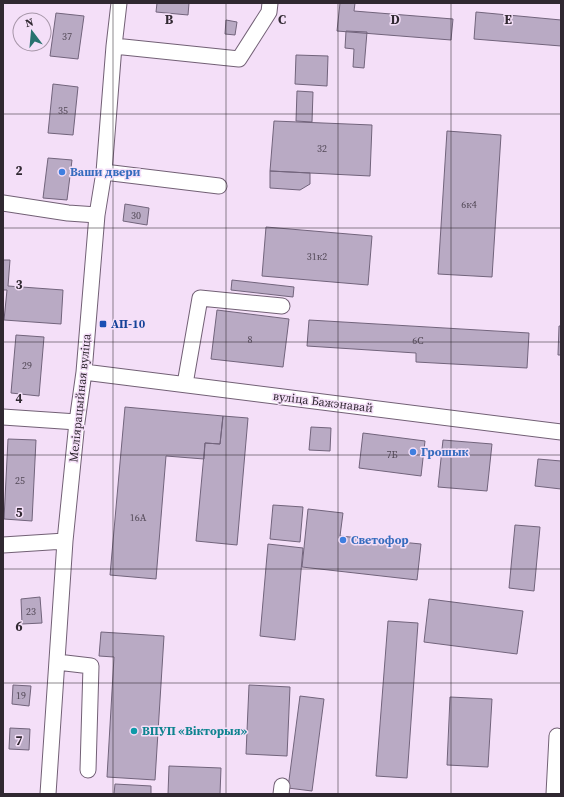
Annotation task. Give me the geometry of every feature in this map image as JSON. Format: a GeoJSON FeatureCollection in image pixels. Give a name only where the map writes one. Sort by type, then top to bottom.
{"type":"FeatureCollection","features":[{"type":"Feature","properties":{"kind":"street","name":"Меліярацыйная вуліца"},"geometry":{"type":"LineString","coordinates":[[48,794],[66,541],[77,422],[84,372],[97,215],[104,172],[119,3]]}},
{"type":"Feature","properties":{"kind":"street"},"geometry":{"type":"LineString","coordinates":[[114,46],[239,59],[269,12],[270,3]]}},
{"type":"Feature","properties":{"kind":"street"},"geometry":{"type":"LineString","coordinates":[[104,172],[219,186]]}},
{"type":"Feature","properties":{"kind":"street"},"geometry":{"type":"LineString","coordinates":[[3,203],[68,213],[97,215]]}},
{"type":"Feature","properties":{"kind":"street"},"geometry":{"type":"LineString","coordinates":[[185,384],[200,298],[282,306]]}},
{"type":"Feature","properties":{"kind":"street","name":"вуліца Бажэнавай"},"geometry":{"type":"LineString","coordinates":[[84,372],[561,432]]}},
{"type":"Feature","properties":{"kind":"street"},"geometry":{"type":"LineString","coordinates":[[3,417],[77,422]]}},
{"type":"Feature","properties":{"kind":"street"},"geometry":{"type":"LineString","coordinates":[[561,426],[561,432]]}},
{"type":"Feature","properties":{"kind":"street"},"geometry":{"type":"LineString","coordinates":[[3,545],[66,541]]}},
{"type":"Feature","properties":{"kind":"street"},"geometry":{"type":"LineString","coordinates":[[57,662],[91,666],[88,770]]}},
{"type":"Feature","properties":{"kind":"street"},"geometry":{"type":"LineString","coordinates":[[554,794],[557,736]]}},
{"type":"Feature","properties":{"kind":"building"},"geometry":{"type":"Polygon","coordinates":[[[157,3],[189,3],[188,15],[156,12],[157,3]]]}},
{"type":"Feature","properties":{"kind":"building"},"geometry":{"type":"Polygon","coordinates":[[[340,3],[355,3],[354,11],[453,19],[451,40],[337,31],[340,3]]]}},
{"type":"Feature","properties":{"kind":"building"},"geometry":{"type":"Polygon","coordinates":[[[476,12],[561,20],[561,46],[474,39],[476,12]]]}},
{"type":"Feature","properties":{"kind":"building"},"geometry":{"type":"Polygon","coordinates":[[[56,13],[84,16],[78,59],[50,56],[51,52],[52,52],[56,13]]]}},
{"type":"Feature","properties":{"kind":"building"},"geometry":{"type":"Polygon","coordinates":[[[226,20],[237,22],[235,35],[225,34],[226,20]]]}},
{"type":"Feature","properties":{"kind":"building"},"geometry":{"type":"Polygon","coordinates":[[[346,31],[367,32],[364,68],[353,67],[354,49],[345,48],[346,31]]]}},
{"type":"Feature","properties":{"kind":"building"},"geometry":{"type":"Polygon","coordinates":[[[296,55],[328,56],[327,86],[295,84],[296,55]]]}},
{"type":"Feature","properties":{"kind":"building"},"geometry":{"type":"Polygon","coordinates":[[[53,84],[78,87],[73,135],[48,133],[53,84]]]}},
{"type":"Feature","properties":{"kind":"building"},"geometry":{"type":"Polygon","coordinates":[[[297,91],[313,92],[312,122],[296,121],[297,91]]]}},
{"type":"Feature","properties":{"kind":"building"},"geometry":{"type":"Polygon","coordinates":[[[274,121],[372,125],[370,176],[270,171],[274,121]]]}},
{"type":"Feature","properties":{"kind":"building"},"geometry":{"type":"Polygon","coordinates":[[[447,131],[501,135],[492,277],[438,274],[447,131]]]}},
{"type":"Feature","properties":{"kind":"building"},"geometry":{"type":"Polygon","coordinates":[[[48,158],[72,160],[67,200],[43,198],[48,158]]]}},
{"type":"Feature","properties":{"kind":"building"},"geometry":{"type":"Polygon","coordinates":[[[270,171],[310,173],[310,184],[300,190],[270,188],[270,171]]]}},
{"type":"Feature","properties":{"kind":"building"},"geometry":{"type":"Polygon","coordinates":[[[125,204],[149,208],[147,225],[123,221],[125,204]]]}},
{"type":"Feature","properties":{"kind":"building"},"geometry":{"type":"Polygon","coordinates":[[[266,227],[372,236],[368,285],[262,276],[266,227]]]}},
{"type":"Feature","properties":{"kind":"building"},"geometry":{"type":"Polygon","coordinates":[[[3,260],[10,260],[8,286],[63,290],[61,324],[4,320],[7,290],[3,290],[3,260]]]}},
{"type":"Feature","properties":{"kind":"building"},"geometry":{"type":"Polygon","coordinates":[[[232,280],[294,287],[293,297],[231,290],[232,280]]]}},
{"type":"Feature","properties":{"kind":"building"},"geometry":{"type":"Polygon","coordinates":[[[217,310],[289,319],[283,367],[211,359],[217,310]]]}},
{"type":"Feature","properties":{"kind":"building"},"geometry":{"type":"Polygon","coordinates":[[[309,320],[529,333],[527,368],[416,362],[416,353],[307,346],[309,320]]]}},
{"type":"Feature","properties":{"kind":"building"},"geometry":{"type":"Polygon","coordinates":[[[559,326],[561,326],[561,355],[558,355],[559,326]]]}},
{"type":"Feature","properties":{"kind":"building"},"geometry":{"type":"Polygon","coordinates":[[[16,335],[44,337],[39,396],[11,393],[16,335]]]}},
{"type":"Feature","properties":{"kind":"building"},"geometry":{"type":"Polygon","coordinates":[[[125,407],[223,416],[220,444],[205,443],[204,459],[166,456],[156,579],[110,575],[125,407]]]}},
{"type":"Feature","properties":{"kind":"building"},"geometry":{"type":"Polygon","coordinates":[[[223,416],[248,418],[237,545],[196,541],[205,443],[220,444],[223,416]]]}},
{"type":"Feature","properties":{"kind":"building"},"geometry":{"type":"Polygon","coordinates":[[[311,427],[331,428],[330,451],[309,450],[311,427]]]}},
{"type":"Feature","properties":{"kind":"building"},"geometry":{"type":"Polygon","coordinates":[[[363,433],[425,441],[421,476],[359,468],[363,433]]]}},
{"type":"Feature","properties":{"kind":"building"},"geometry":{"type":"Polygon","coordinates":[[[8,439],[36,440],[32,521],[4,519],[8,439]]]}},
{"type":"Feature","properties":{"kind":"building"},"geometry":{"type":"Polygon","coordinates":[[[443,440],[492,444],[487,491],[438,487],[443,440]]]}},
{"type":"Feature","properties":{"kind":"building"},"geometry":{"type":"Polygon","coordinates":[[[538,459],[561,461],[561,489],[535,486],[538,459]]]}},
{"type":"Feature","properties":{"kind":"building"},"geometry":{"type":"Polygon","coordinates":[[[273,505],[303,507],[300,542],[270,539],[273,505]]]}},
{"type":"Feature","properties":{"kind":"building","name":"Светофор"},"geometry":{"type":"Polygon","coordinates":[[[308,509],[343,513],[340,536],[421,544],[417,580],[302,567],[308,509]]]}},
{"type":"Feature","properties":{"kind":"building"},"geometry":{"type":"Polygon","coordinates":[[[515,525],[540,527],[534,591],[509,588],[515,525]]]}},
{"type":"Feature","properties":{"kind":"building"},"geometry":{"type":"Polygon","coordinates":[[[268,544],[303,548],[295,640],[260,636],[268,544]]]}},
{"type":"Feature","properties":{"kind":"building"},"geometry":{"type":"Polygon","coordinates":[[[40,597],[42,623],[22,624],[21,599],[40,597]]]}},
{"type":"Feature","properties":{"kind":"building"},"geometry":{"type":"Polygon","coordinates":[[[429,599],[523,611],[517,654],[424,642],[429,599]]]}},
{"type":"Feature","properties":{"kind":"building"},"geometry":{"type":"Polygon","coordinates":[[[388,621],[418,623],[407,778],[376,776],[388,621]]]}},
{"type":"Feature","properties":{"kind":"building","name":"ВПУП «Вікторыя»"},"geometry":{"type":"Polygon","coordinates":[[[101,632],[164,636],[155,780],[107,777],[114,657],[99,656],[101,632]]]}},
{"type":"Feature","properties":{"kind":"building"},"geometry":{"type":"Polygon","coordinates":[[[13,685],[31,686],[29,706],[12,704],[13,685]]]}},
{"type":"Feature","properties":{"kind":"building"},"geometry":{"type":"Polygon","coordinates":[[[249,685],[290,687],[287,756],[246,754],[249,685]]]}},
{"type":"Feature","properties":{"kind":"building"},"geometry":{"type":"Polygon","coordinates":[[[300,696],[324,699],[312,791],[288,788],[300,696]]]}},
{"type":"Feature","properties":{"kind":"building"},"geometry":{"type":"Polygon","coordinates":[[[450,697],[492,699],[488,767],[447,765],[450,697]]]}},
{"type":"Feature","properties":{"kind":"building"},"geometry":{"type":"Polygon","coordinates":[[[10,728],[30,729],[29,750],[9,749],[10,728]]]}},
{"type":"Feature","properties":{"kind":"building"},"geometry":{"type":"Polygon","coordinates":[[[169,766],[221,768],[220,794],[168,794],[169,766]]]}},
{"type":"Feature","properties":{"kind":"building"},"geometry":{"type":"Polygon","coordinates":[[[115,784],[151,786],[151,794],[114,794],[115,784]]]}},
{"type":"Feature","properties":{"kind":"place","name":"Ваши двери"},"geometry":{"type":"Point","coordinates":[62,172]}},
{"type":"Feature","properties":{"kind":"place","name":"АП-10"},"geometry":{"type":"Point","coordinates":[103,324]}},
{"type":"Feature","properties":{"kind":"place","name":"Грошык"},"geometry":{"type":"Point","coordinates":[413,452]}},
{"type":"Feature","properties":{"kind":"place","name":"Светофор"},"geometry":{"type":"Point","coordinates":[343,540]}},
{"type":"Feature","properties":{"kind":"place","name":"ВПУП «Вікторыя»"},"geometry":{"type":"Point","coordinates":[134,731]}}]}
